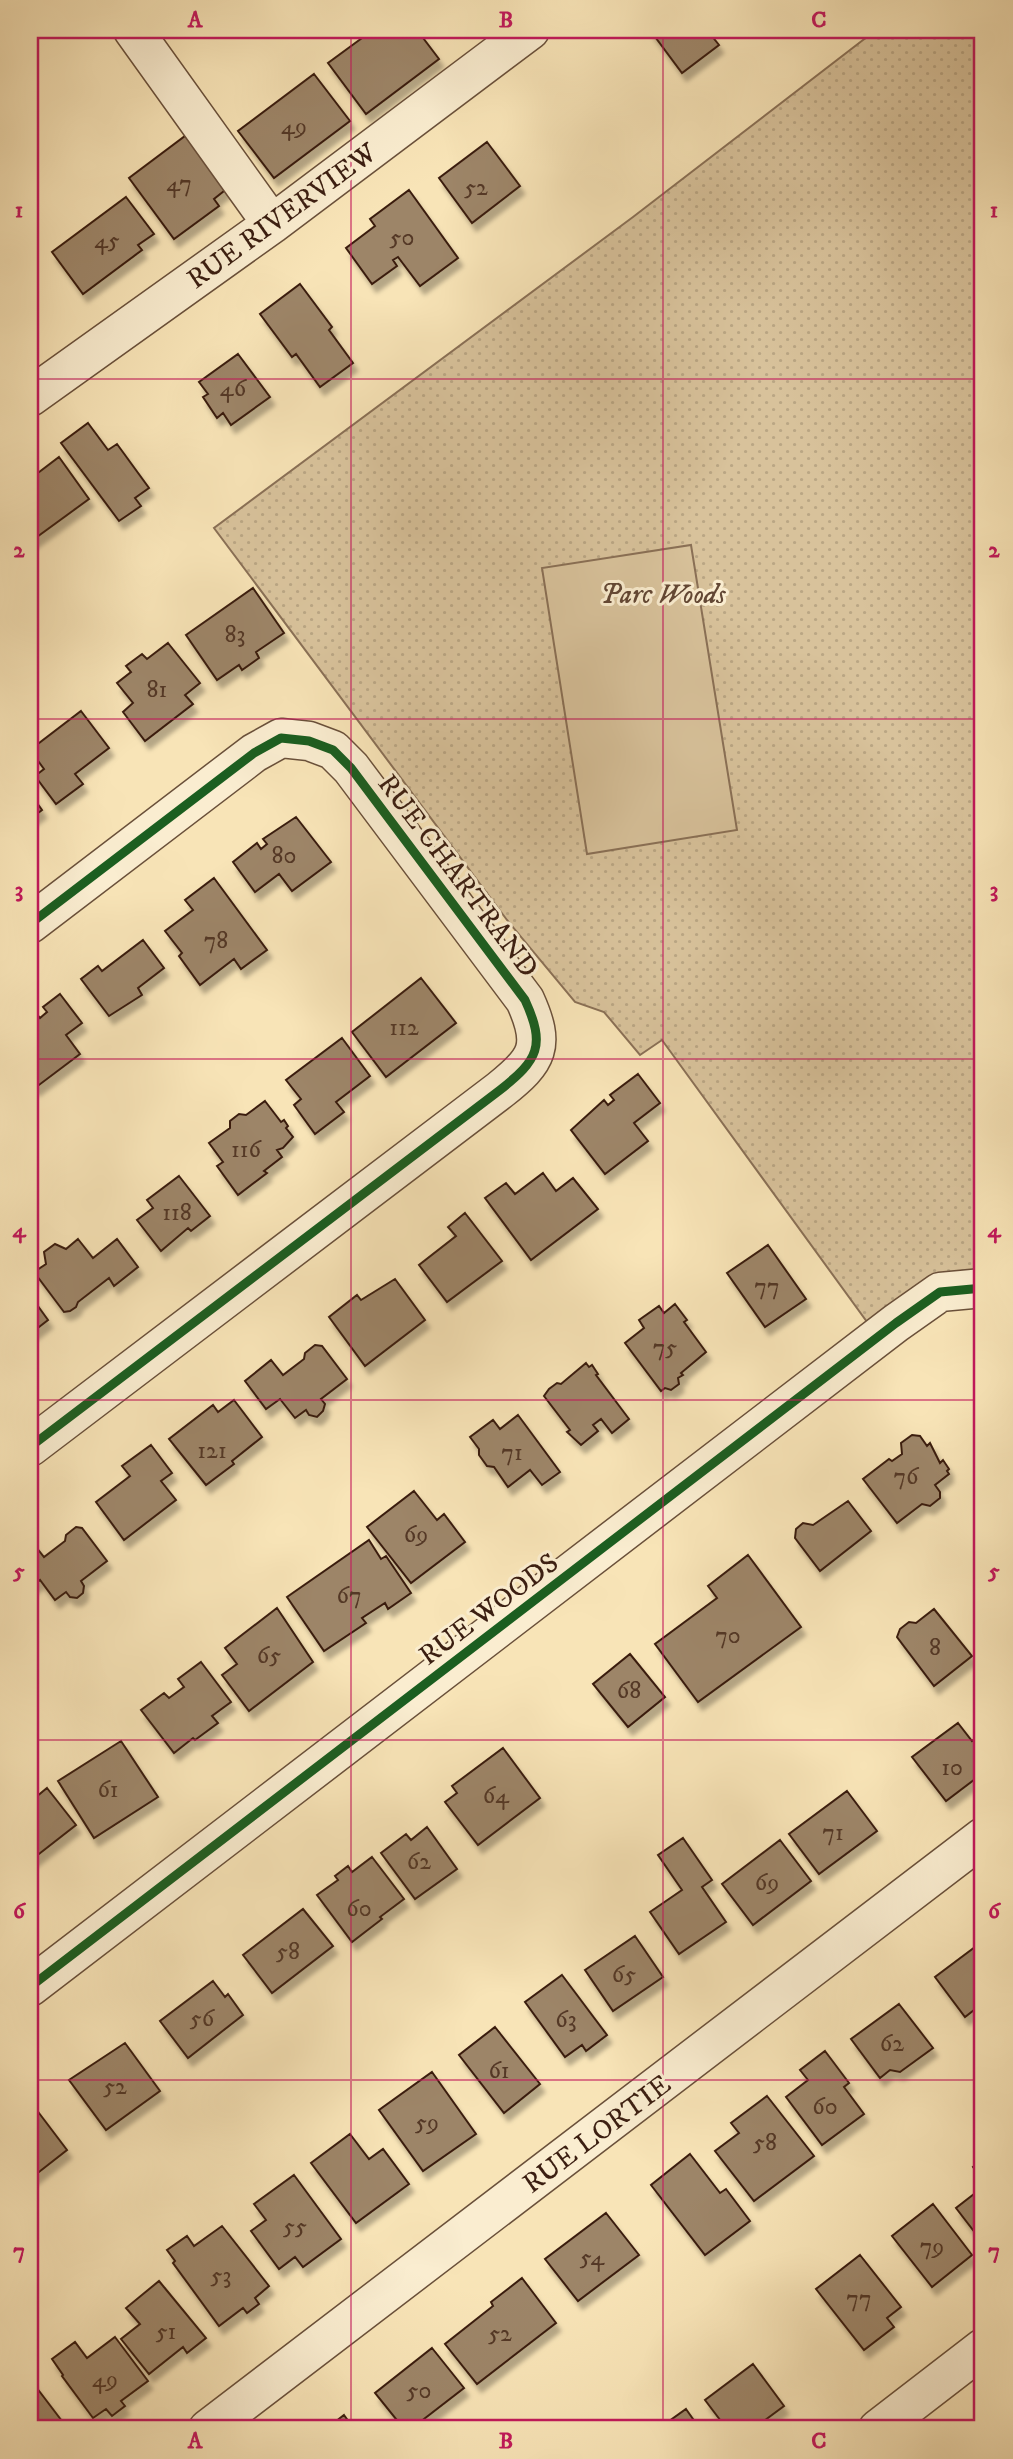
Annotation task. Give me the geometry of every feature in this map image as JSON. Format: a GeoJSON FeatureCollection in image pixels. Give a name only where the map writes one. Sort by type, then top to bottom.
{"type":"FeatureCollection","features":[{"type":"Feature","properties":{"kind":"street"},"geometry":{"type":"LineString","coordinates":[[133,30],[272,224]]}},
{"type":"Feature","properties":{"kind":"street","name":"RUE RIVERVIEW"},"geometry":{"type":"LineString","coordinates":[[30,397],[272,224],[530,30]]}},
{"type":"Feature","properties":{"kind":"street","name":"RUE CHARTRAND"},"geometry":{"type":"LineString","coordinates":[[30,924],[254,753],[281,738],[309,741],[333,750],[351,768],[525,1000],[535,1023],[536,1049],[524,1071],[500,1090],[30,1447]]}},
{"type":"Feature","properties":{"kind":"street","name":"RUE WOODS"},"geometry":{"type":"LineString","coordinates":[[30,1987],[896,1323],[940,1292],[983,1289]]}},
{"type":"Feature","properties":{"kind":"street","name":"RUE LORTIE"},"geometry":{"type":"LineString","coordinates":[[208,2429],[983,1837]]}},
{"type":"Feature","properties":{"kind":"street"},"geometry":{"type":"LineString","coordinates":[[878,2429],[983,2348]]}},
{"type":"Feature","properties":{"kind":"green space","name":"Parc Woods"},"geometry":{"type":"Polygon","coordinates":[[[876,30],[983,30],[983,1288],[878,1337],[662,1040],[640,1055],[604,1012],[575,1002],[507,920],[214,528],[633,217],[876,30]]]}},
{"type":"Feature","properties":{"kind":"green space"},"geometry":{"type":"Polygon","coordinates":[[[691,545],[737,830],[587,854],[542,568],[691,545]]]}},
{"type":"Feature","properties":{"kind":"building"},"geometry":{"type":"Polygon","coordinates":[[[373,30],[417,30],[439,59],[366,114],[328,63],[373,30]]]}},
{"type":"Feature","properties":{"kind":"building"},"geometry":{"type":"Polygon","coordinates":[[[650,30],[707,30],[719,45],[682,73],[650,30]]]}},
{"type":"Feature","properties":{"kind":"building"},"geometry":{"type":"Polygon","coordinates":[[[314,74],[350,121],[274,178],[238,131],[314,74]]]}},
{"type":"Feature","properties":{"kind":"building"},"geometry":{"type":"Polygon","coordinates":[[[189,133],[229,187],[214,199],[219,206],[174,239],[129,178],[189,133]]]}},
{"type":"Feature","properties":{"kind":"building"},"geometry":{"type":"Polygon","coordinates":[[[487,142],[520,186],[472,223],[439,178],[487,142]]]}},
{"type":"Feature","properties":{"kind":"building"},"geometry":{"type":"Polygon","coordinates":[[[409,190],[458,258],[420,286],[398,257],[393,260],[397,266],[372,284],[346,248],[375,226],[370,219],[409,190]]]}},
{"type":"Feature","properties":{"kind":"building"},"geometry":{"type":"Polygon","coordinates":[[[126,197],[154,234],[138,245],[142,250],[83,294],[52,252],[126,197]]]}},
{"type":"Feature","properties":{"kind":"building"},"geometry":{"type":"Polygon","coordinates":[[[300,284],[332,327],[329,330],[353,363],[320,387],[296,354],[292,357],[260,314],[300,284]]]}},
{"type":"Feature","properties":{"kind":"building"},"geometry":{"type":"Polygon","coordinates":[[[238,354],[270,397],[231,425],[223,413],[217,418],[203,397],[208,394],[199,382],[238,354]]]}},
{"type":"Feature","properties":{"kind":"building"},"geometry":{"type":"Polygon","coordinates":[[[88,423],[108,450],[117,444],[149,488],[135,498],[141,506],[119,521],[61,443],[88,423]]]}},
{"type":"Feature","properties":{"kind":"building"},"geometry":{"type":"Polygon","coordinates":[[[59,457],[89,499],[30,542],[30,479],[59,457]]]}},
{"type":"Feature","properties":{"kind":"building"},"geometry":{"type":"Polygon","coordinates":[[[253,588],[284,633],[256,652],[259,658],[242,670],[239,665],[217,680],[186,635],[253,588]]]}},
{"type":"Feature","properties":{"kind":"building"},"geometry":{"type":"Polygon","coordinates":[[[168,643],[200,683],[185,695],[193,704],[145,741],[123,712],[133,703],[117,683],[131,672],[126,666],[142,654],[147,659],[168,643]]]}},
{"type":"Feature","properties":{"kind":"building"},"geometry":{"type":"Polygon","coordinates":[[[81,711],[109,748],[75,774],[83,784],[56,804],[35,776],[44,769],[30,750],[81,711]]]}},
{"type":"Feature","properties":{"kind":"building"},"geometry":{"type":"Polygon","coordinates":[[[30,793],[42,810],[30,819],[30,793]]]}},
{"type":"Feature","properties":{"kind":"building"},"geometry":{"type":"Polygon","coordinates":[[[296,817],[331,862],[292,891],[279,874],[255,892],[233,862],[257,843],[261,849],[267,844],[263,839],[296,817]]]}},
{"type":"Feature","properties":{"kind":"building"},"geometry":{"type":"Polygon","coordinates":[[[214,878],[267,950],[241,969],[234,959],[200,985],[179,956],[182,953],[165,931],[193,910],[185,900],[214,878]]]}},
{"type":"Feature","properties":{"kind":"building"},"geometry":{"type":"Polygon","coordinates":[[[143,940],[164,968],[138,988],[142,995],[109,1016],[81,979],[98,966],[102,971],[143,940]]]}},
{"type":"Feature","properties":{"kind":"building"},"geometry":{"type":"Polygon","coordinates":[[[421,978],[456,1023],[386,1077],[352,1032],[421,978]]]}},
{"type":"Feature","properties":{"kind":"building"},"geometry":{"type":"Polygon","coordinates":[[[60,994],[82,1023],[66,1035],[80,1054],[35,1088],[30,1082],[30,1018],[36,1013],[40,1018],[47,1012],[43,1007],[60,994]]]}},
{"type":"Feature","properties":{"kind":"building"},"geometry":{"type":"Polygon","coordinates":[[[342,1038],[370,1076],[336,1102],[344,1112],[315,1134],[294,1105],[301,1099],[286,1080],[342,1038]]]}},
{"type":"Feature","properties":{"kind":"building"},"geometry":{"type":"Polygon","coordinates":[[[638,1074],[660,1103],[634,1123],[648,1141],[605,1174],[571,1130],[604,1100],[608,1105],[614,1100],[610,1095],[638,1074]]]}},
{"type":"Feature","properties":{"kind":"building"},"geometry":{"type":"Polygon","coordinates":[[[265,1101],[281,1122],[284,1120],[293,1137],[283,1148],[277,1150],[282,1157],[264,1171],[267,1173],[238,1195],[217,1166],[223,1162],[209,1143],[230,1128],[230,1121],[239,1114],[246,1115],[265,1101]]]}},
{"type":"Feature","properties":{"kind":"building"},"geometry":{"type":"Polygon","coordinates":[[[543,1173],[556,1191],[573,1178],[598,1209],[531,1260],[485,1198],[506,1183],[515,1194],[543,1173]]]}},
{"type":"Feature","properties":{"kind":"building"},"geometry":{"type":"Polygon","coordinates":[[[179,1176],[210,1216],[191,1231],[188,1228],[161,1251],[137,1220],[153,1208],[147,1200],[179,1176]]]}},
{"type":"Feature","properties":{"kind":"building"},"geometry":{"type":"Polygon","coordinates":[[[465,1213],[502,1261],[447,1302],[419,1265],[456,1236],[448,1227],[465,1213]]]}},
{"type":"Feature","properties":{"kind":"building"},"geometry":{"type":"Polygon","coordinates":[[[78,1239],[93,1258],[117,1239],[138,1267],[114,1286],[109,1278],[78,1302],[76,1307],[64,1312],[34,1272],[46,1264],[44,1252],[55,1244],[66,1249],[78,1239]]]}},
{"type":"Feature","properties":{"kind":"building"},"geometry":{"type":"Polygon","coordinates":[[[768,1245],[806,1299],[765,1327],[727,1273],[768,1245]]]}},
{"type":"Feature","properties":{"kind":"building"},"geometry":{"type":"Polygon","coordinates":[[[395,1279],[425,1320],[365,1366],[329,1317],[357,1295],[361,1300],[395,1279]]]}},
{"type":"Feature","properties":{"kind":"building"},"geometry":{"type":"Polygon","coordinates":[[[30,1295],[48,1320],[30,1334],[30,1295]]]}},
{"type":"Feature","properties":{"kind":"building"},"geometry":{"type":"Polygon","coordinates":[[[675,1304],[687,1320],[684,1322],[706,1352],[681,1373],[683,1375],[678,1378],[679,1384],[671,1390],[665,1388],[661,1391],[625,1343],[644,1328],[639,1320],[659,1306],[664,1313],[675,1304]]]}},
{"type":"Feature","properties":{"kind":"building"},"geometry":{"type":"Polygon","coordinates":[[[315,1345],[322,1346],[347,1379],[321,1399],[325,1404],[323,1411],[317,1417],[309,1415],[306,1410],[295,1418],[280,1399],[266,1409],[245,1381],[271,1360],[283,1375],[304,1359],[305,1353],[315,1345]]]}},
{"type":"Feature","properties":{"kind":"building"},"geometry":{"type":"Polygon","coordinates":[[[586,1363],[589,1367],[592,1365],[598,1374],[596,1375],[629,1419],[612,1433],[601,1419],[593,1425],[598,1431],[581,1445],[567,1432],[570,1430],[544,1396],[549,1389],[557,1383],[561,1384],[586,1363]]]}},
{"type":"Feature","properties":{"kind":"building"},"geometry":{"type":"Polygon","coordinates":[[[234,1400],[262,1437],[232,1461],[234,1464],[206,1485],[169,1439],[213,1405],[218,1412],[234,1400]]]}},
{"type":"Feature","properties":{"kind":"building"},"geometry":{"type":"Polygon","coordinates":[[[518,1415],[560,1472],[542,1485],[530,1470],[508,1487],[494,1467],[487,1466],[470,1437],[493,1420],[500,1429],[518,1415]]]}},
{"type":"Feature","properties":{"kind":"building"},"geometry":{"type":"Polygon","coordinates":[[[912,1435],[920,1436],[927,1446],[930,1443],[940,1463],[943,1460],[949,1469],[949,1474],[935,1485],[940,1492],[940,1498],[930,1506],[922,1504],[897,1523],[863,1479],[889,1459],[892,1461],[902,1454],[901,1443],[912,1435]]]}},
{"type":"Feature","properties":{"kind":"building"},"geometry":{"type":"Polygon","coordinates":[[[151,1445],[172,1473],[161,1481],[176,1500],[124,1540],[96,1502],[130,1476],[122,1466],[151,1445]]]}},
{"type":"Feature","properties":{"kind":"building"},"geometry":{"type":"Polygon","coordinates":[[[414,1491],[437,1520],[444,1514],[465,1542],[411,1583],[367,1527],[414,1491]]]}},
{"type":"Feature","properties":{"kind":"building"},"geometry":{"type":"Polygon","coordinates":[[[848,1501],[871,1531],[820,1571],[795,1538],[796,1529],[803,1523],[813,1525],[848,1501]]]}},
{"type":"Feature","properties":{"kind":"building"},"geometry":{"type":"Polygon","coordinates":[[[76,1527],[82,1528],[107,1561],[81,1581],[84,1586],[83,1593],[77,1598],[70,1597],[66,1592],[55,1600],[40,1580],[30,1588],[30,1543],[32,1542],[44,1557],[65,1541],[66,1535],[76,1527]]]}},
{"type":"Feature","properties":{"kind":"building"},"geometry":{"type":"Polygon","coordinates":[[[369,1540],[381,1559],[386,1556],[411,1593],[388,1609],[385,1603],[362,1618],[366,1623],[324,1651],[287,1597],[369,1540]]]}},
{"type":"Feature","properties":{"kind":"building"},"geometry":{"type":"Polygon","coordinates":[[[748,1555],[801,1627],[698,1702],[655,1644],[717,1598],[708,1586],[748,1555]]]}},
{"type":"Feature","properties":{"kind":"building"},"geometry":{"type":"Polygon","coordinates":[[[277,1608],[313,1662],[249,1711],[222,1675],[237,1664],[225,1648],[277,1608]]]}},
{"type":"Feature","properties":{"kind":"building"},"geometry":{"type":"Polygon","coordinates":[[[934,1609],[972,1656],[934,1686],[897,1637],[900,1629],[909,1622],[916,1623],[934,1609]]]}},
{"type":"Feature","properties":{"kind":"building"},"geometry":{"type":"Polygon","coordinates":[[[630,1654],[665,1697],[628,1727],[593,1684],[630,1654]]]}},
{"type":"Feature","properties":{"kind":"building"},"geometry":{"type":"Polygon","coordinates":[[[201,1662],[231,1702],[212,1716],[218,1723],[174,1753],[141,1710],[164,1693],[169,1698],[184,1687],[178,1679],[201,1662]]]}},
{"type":"Feature","properties":{"kind":"building"},"geometry":{"type":"Polygon","coordinates":[[[958,1723],[972,1741],[978,1736],[983,1743],[983,1749],[978,1753],[983,1760],[983,1773],[946,1801],[912,1757],[958,1723]]]}},
{"type":"Feature","properties":{"kind":"building"},"geometry":{"type":"Polygon","coordinates":[[[121,1741],[158,1797],[94,1838],[58,1781],[121,1741]]]}},
{"type":"Feature","properties":{"kind":"building"},"geometry":{"type":"Polygon","coordinates":[[[503,1748],[540,1798],[478,1845],[445,1802],[457,1793],[452,1786],[503,1748]]]}},
{"type":"Feature","properties":{"kind":"building"},"geometry":{"type":"Polygon","coordinates":[[[47,1788],[76,1825],[30,1861],[30,1802],[47,1788]]]}},
{"type":"Feature","properties":{"kind":"building"},"geometry":{"type":"Polygon","coordinates":[[[847,1791],[877,1831],[819,1874],[789,1834],[847,1791]]]}},
{"type":"Feature","properties":{"kind":"building"},"geometry":{"type":"Polygon","coordinates":[[[427,1827],[457,1869],[415,1899],[381,1853],[406,1834],[411,1840],[427,1827]]]}},
{"type":"Feature","properties":{"kind":"building"},"geometry":{"type":"Polygon","coordinates":[[[683,1838],[712,1880],[702,1887],[726,1922],[679,1954],[650,1912],[682,1890],[658,1855],[683,1838]]]}},
{"type":"Feature","properties":{"kind":"building"},"geometry":{"type":"Polygon","coordinates":[[[780,1840],[811,1881],[753,1925],[722,1884],[780,1840]]]}},
{"type":"Feature","properties":{"kind":"building"},"geometry":{"type":"Polygon","coordinates":[[[372,1857],[404,1899],[352,1942],[317,1895],[338,1880],[335,1876],[348,1866],[352,1872],[372,1857]]]}},
{"type":"Feature","properties":{"kind":"building"},"geometry":{"type":"Polygon","coordinates":[[[303,1909],[333,1946],[272,1993],[243,1955],[303,1909]]]}},
{"type":"Feature","properties":{"kind":"building"},"geometry":{"type":"Polygon","coordinates":[[[635,1936],[663,1977],[613,2011],[585,1970],[635,1936]]]}},
{"type":"Feature","properties":{"kind":"building"},"geometry":{"type":"Polygon","coordinates":[[[983,1941],[983,2003],[965,2017],[935,1977],[983,1941]]]}},
{"type":"Feature","properties":{"kind":"building"},"geometry":{"type":"Polygon","coordinates":[[[562,1975],[607,2035],[586,2051],[582,2045],[565,2057],[525,2002],[562,1975]]]}},
{"type":"Feature","properties":{"kind":"building"},"geometry":{"type":"Polygon","coordinates":[[[213,1981],[225,1997],[228,1994],[243,2015],[188,2058],[160,2021],[213,1981]]]}},
{"type":"Feature","properties":{"kind":"building"},"geometry":{"type":"Polygon","coordinates":[[[899,2004],[933,2048],[900,2072],[890,2070],[880,2078],[851,2039],[899,2004]]]}},
{"type":"Feature","properties":{"kind":"building"},"geometry":{"type":"Polygon","coordinates":[[[495,2027],[540,2084],[504,2113],[459,2055],[495,2027]]]}},
{"type":"Feature","properties":{"kind":"building"},"geometry":{"type":"Polygon","coordinates":[[[125,2043],[160,2091],[106,2130],[69,2080],[125,2043]]]}},
{"type":"Feature","properties":{"kind":"building"},"geometry":{"type":"Polygon","coordinates":[[[825,2051],[849,2083],[844,2087],[864,2114],[822,2145],[786,2097],[808,2080],[800,2070],[825,2051]]]}},
{"type":"Feature","properties":{"kind":"building"},"geometry":{"type":"Polygon","coordinates":[[[432,2072],[476,2134],[423,2171],[379,2110],[432,2072]]]}},
{"type":"Feature","properties":{"kind":"building"},"geometry":{"type":"Polygon","coordinates":[[[767,2096],[814,2156],[754,2201],[715,2151],[739,2133],[731,2123],[767,2096]]]}},
{"type":"Feature","properties":{"kind":"building"},"geometry":{"type":"Polygon","coordinates":[[[39,2113],[67,2150],[30,2179],[30,2120],[39,2113]]]}},
{"type":"Feature","properties":{"kind":"building"},"geometry":{"type":"Polygon","coordinates":[[[350,2134],[369,2159],[383,2149],[409,2184],[356,2223],[311,2163],[350,2134]]]}},
{"type":"Feature","properties":{"kind":"building"},"geometry":{"type":"Polygon","coordinates":[[[690,2154],[720,2193],[726,2189],[750,2221],[705,2255],[651,2185],[690,2154]]]}},
{"type":"Feature","properties":{"kind":"building"},"geometry":{"type":"Polygon","coordinates":[[[983,2159],[983,2180],[973,2167],[983,2159]]]}},
{"type":"Feature","properties":{"kind":"building"},"geometry":{"type":"Polygon","coordinates":[[[294,2175],[341,2239],[303,2267],[295,2257],[279,2269],[251,2231],[266,2220],[254,2204],[294,2175]]]}},
{"type":"Feature","properties":{"kind":"building"},"geometry":{"type":"Polygon","coordinates":[[[983,2187],[983,2243],[956,2208],[983,2187]]]}},
{"type":"Feature","properties":{"kind":"building"},"geometry":{"type":"Polygon","coordinates":[[[933,2204],[972,2255],[932,2287],[892,2236],[933,2204]]]}},
{"type":"Feature","properties":{"kind":"building"},"geometry":{"type":"Polygon","coordinates":[[[606,2213],[639,2255],[578,2301],[545,2259],[606,2213]]]}},
{"type":"Feature","properties":{"kind":"building"},"geometry":{"type":"Polygon","coordinates":[[[222,2226],[269,2286],[255,2298],[259,2304],[247,2313],[243,2308],[219,2326],[173,2263],[175,2261],[167,2250],[187,2236],[194,2246],[222,2226]]]}},
{"type":"Feature","properties":{"kind":"building"},"geometry":{"type":"Polygon","coordinates":[[[860,2255],[901,2307],[887,2318],[894,2327],[864,2350],[816,2289],[860,2255]]]}},
{"type":"Feature","properties":{"kind":"building"},"geometry":{"type":"Polygon","coordinates":[[[522,2278],[556,2323],[477,2384],[445,2344],[493,2306],[491,2302],[522,2278]]]}},
{"type":"Feature","properties":{"kind":"building"},"geometry":{"type":"Polygon","coordinates":[[[159,2281],[206,2338],[187,2353],[183,2347],[149,2374],[121,2339],[140,2324],[126,2308],[159,2281]]]}},
{"type":"Feature","properties":{"kind":"building"},"geometry":{"type":"Polygon","coordinates":[[[115,2337],[148,2381],[121,2401],[125,2406],[112,2416],[106,2409],[93,2418],[52,2359],[75,2342],[87,2358],[115,2337]]]}},
{"type":"Feature","properties":{"kind":"building"},"geometry":{"type":"Polygon","coordinates":[[[432,2348],[464,2388],[411,2429],[404,2429],[375,2393],[432,2348]]]}},
{"type":"Feature","properties":{"kind":"building"},"geometry":{"type":"Polygon","coordinates":[[[753,2364],[784,2406],[753,2429],[727,2429],[705,2400],[753,2364]]]}},
{"type":"Feature","properties":{"kind":"building"},"geometry":{"type":"Polygon","coordinates":[[[30,2379],[68,2429],[30,2429],[30,2379]]]}},
{"type":"Feature","properties":{"kind":"building"},"geometry":{"type":"Polygon","coordinates":[[[686,2409],[700,2429],[658,2429],[686,2409]]]}},
{"type":"Feature","properties":{"kind":"building"},"geometry":{"type":"Polygon","coordinates":[[[344,2415],[354,2429],[326,2429],[344,2415]]]}},
{"type":"Feature","properties":{"kind":"cycle path"},"geometry":{"type":"LineString","coordinates":[[30,924],[254,753],[281,738],[309,741],[333,750],[351,768],[525,1000],[532,1016],[536,1041],[535,1051],[523,1070],[500,1090],[30,1447]]}},
{"type":"Feature","properties":{"kind":"cycle path"},"geometry":{"type":"LineString","coordinates":[[30,1987],[896,1323],[940,1292],[983,1288]]}}]}
